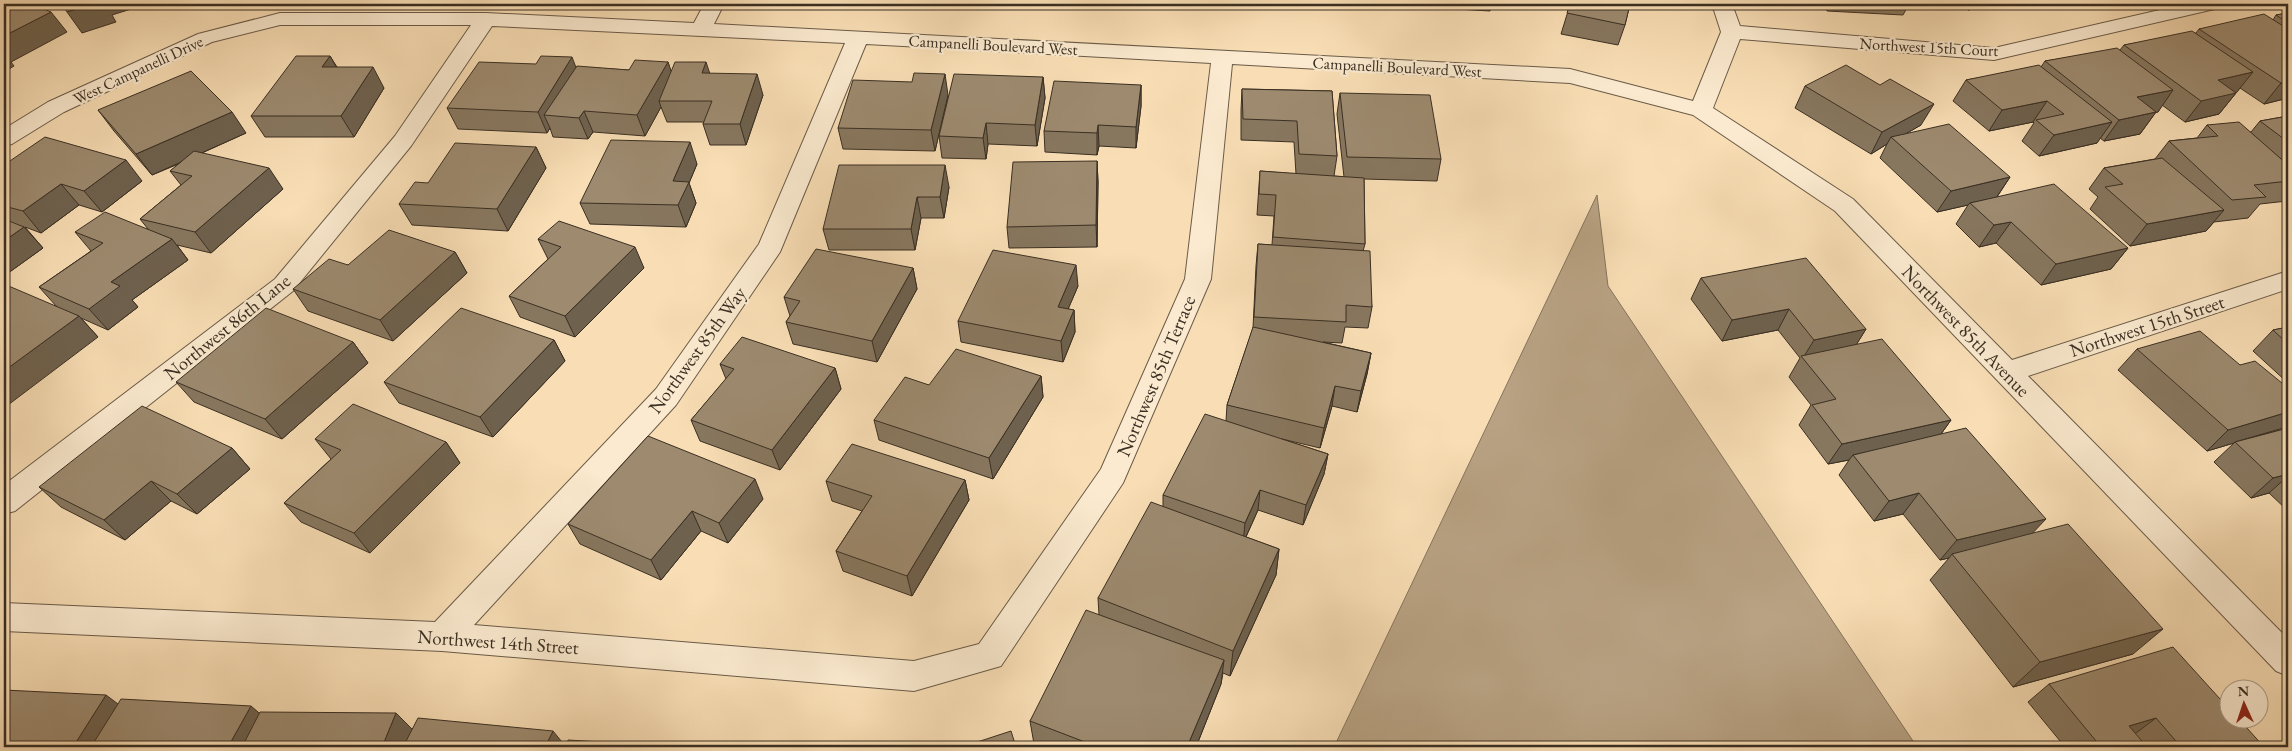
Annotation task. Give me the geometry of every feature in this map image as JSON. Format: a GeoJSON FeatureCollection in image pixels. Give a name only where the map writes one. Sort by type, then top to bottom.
{"type":"FeatureCollection","features":[{"type":"Feature","properties":{"kind":"street"},"geometry":{"type":"LineString","coordinates":[[701,29],[714,4]]}},
{"type":"Feature","properties":{"kind":"street"},"geometry":{"type":"LineString","coordinates":[[1701,110],[1732,32],[1722,4]]}},
{"type":"Feature","properties":{"kind":"street","name":"Northwest 15th Court"},"geometry":{"type":"LineString","coordinates":[[1732,32],[1994,54],[2212,4]]}},
{"type":"Feature","properties":{"kind":"street","name":"Campanelli Boulevard West"},"geometry":{"type":"LineString","coordinates":[[280,19],[486,20],[701,29],[1570,76],[1701,110]]}},
{"type":"Feature","properties":{"kind":"street","name":"West Campanelli Drive"},"geometry":{"type":"LineString","coordinates":[[4,139],[56,107],[205,38],[280,19]]}},
{"type":"Feature","properties":{"kind":"street","name":"Northwest 86th Lane"},"geometry":{"type":"LineString","coordinates":[[4,502],[284,285],[403,141],[486,20]]}},
{"type":"Feature","properties":{"kind":"street","name":"Northwest 85th Way"},"geometry":{"type":"LineString","coordinates":[[442,637],[666,397],[755,270],[771,246],[858,36]]}},
{"type":"Feature","properties":{"kind":"street","name":"Northwest 85th Terrace"},"geometry":{"type":"LineString","coordinates":[[989,656],[1113,475],[1198,279],[1222,58]]}},
{"type":"Feature","properties":{"kind":"street","name":"Northwest 85th Avenue"},"geometry":{"type":"LineString","coordinates":[[1701,110],[1844,205],[2288,660]]}},
{"type":"Feature","properties":{"kind":"street","name":"Northwest 15th Street"},"geometry":{"type":"LineString","coordinates":[[2006,373],[2288,280]]}},
{"type":"Feature","properties":{"kind":"street","name":"Northwest 14th Street"},"geometry":{"type":"LineString","coordinates":[[4,617],[442,637],[914,676],[989,656]]}},
{"type":"Feature","properties":{"kind":"shaded area"},"geometry":{"type":"Polygon","coordinates":[[[1597,195],[1608,286],[1917,747],[1334,747],[1597,195]]]}},
{"type":"Feature","properties":{"kind":"building"},"geometry":{"type":"Polygon","coordinates":[[[4,4],[32,4],[51,12],[4,36],[4,4]]]}},
{"type":"Feature","properties":{"kind":"building"},"geometry":{"type":"Polygon","coordinates":[[[62,4],[92,4],[67,12],[62,4]]]}},
{"type":"Feature","properties":{"kind":"building"},"geometry":{"type":"Polygon","coordinates":[[[1570,4],[1630,4],[1625,25],[1567,13],[1570,4]]]}},
{"type":"Feature","properties":{"kind":"building"},"geometry":{"type":"Polygon","coordinates":[[[2288,13],[2288,23],[2276,15],[2288,13]]]}},
{"type":"Feature","properties":{"kind":"building"},"geometry":{"type":"Polygon","coordinates":[[[2264,14],[2288,29],[2288,81],[2281,83],[2199,29],[2264,14]]]}},
{"type":"Feature","properties":{"kind":"building"},"geometry":{"type":"Polygon","coordinates":[[[2192,31],[2253,72],[2218,80],[2236,93],[2201,101],[2124,45],[2192,31]]]}},
{"type":"Feature","properties":{"kind":"building"},"geometry":{"type":"Polygon","coordinates":[[[2117,48],[2173,90],[2137,97],[2156,112],[2119,120],[2045,61],[2117,48]]]}},
{"type":"Feature","properties":{"kind":"building"},"geometry":{"type":"Polygon","coordinates":[[[296,56],[330,56],[322,67],[373,67],[341,116],[251,116],[296,56]]]}},
{"type":"Feature","properties":{"kind":"building"},"geometry":{"type":"Polygon","coordinates":[[[541,56],[572,57],[538,112],[447,108],[479,62],[536,64],[541,56]]]}},
{"type":"Feature","properties":{"kind":"building"},"geometry":{"type":"Polygon","coordinates":[[[635,60],[668,62],[637,115],[584,111],[579,118],[544,115],[577,66],[629,70],[635,60]]]}},
{"type":"Feature","properties":{"kind":"building"},"geometry":{"type":"Polygon","coordinates":[[[675,62],[706,62],[702,73],[757,74],[740,124],[703,124],[712,101],[659,101],[675,62]]]}},
{"type":"Feature","properties":{"kind":"building"},"geometry":{"type":"Polygon","coordinates":[[[1846,65],[1880,85],[1890,79],[1934,104],[1882,132],[1805,86],[1846,65]]]}},
{"type":"Feature","properties":{"kind":"building"},"geometry":{"type":"Polygon","coordinates":[[[2039,65],[2112,122],[2054,135],[2036,120],[2064,114],[2047,101],[2002,110],[1966,80],[2039,65]]]}},
{"type":"Feature","properties":{"kind":"building"},"geometry":{"type":"Polygon","coordinates":[[[191,71],[232,112],[136,154],[98,110],[191,71]]]}},
{"type":"Feature","properties":{"kind":"building"},"geometry":{"type":"Polygon","coordinates":[[[914,73],[945,74],[931,130],[838,128],[853,80],[912,82],[914,73]]]}},
{"type":"Feature","properties":{"kind":"building"},"geometry":{"type":"Polygon","coordinates":[[[954,74],[1043,77],[1035,125],[986,123],[983,138],[939,136],[954,74]]]}},
{"type":"Feature","properties":{"kind":"building"},"geometry":{"type":"Polygon","coordinates":[[[1054,81],[1141,85],[1136,127],[1098,125],[1097,133],[1044,131],[1054,81]]]}},
{"type":"Feature","properties":{"kind":"building"},"geometry":{"type":"Polygon","coordinates":[[[1242,89],[1332,91],[1337,156],[1299,154],[1297,121],[1243,119],[1242,89]]]}},
{"type":"Feature","properties":{"kind":"building"},"geometry":{"type":"Polygon","coordinates":[[[1340,93],[1430,95],[1441,159],[1347,157],[1340,93]]]}},
{"type":"Feature","properties":{"kind":"building"},"geometry":{"type":"Polygon","coordinates":[[[2288,116],[2288,142],[2260,121],[2288,116]]]}},
{"type":"Feature","properties":{"kind":"building"},"geometry":{"type":"Polygon","coordinates":[[[2239,122],[2288,165],[2288,181],[2254,185],[2266,197],[2232,200],[2169,141],[2218,136],[2207,125],[2239,122]]]}},
{"type":"Feature","properties":{"kind":"building"},"geometry":{"type":"Polygon","coordinates":[[[1949,124],[2010,177],[1951,191],[1891,137],[1949,124]]]}},
{"type":"Feature","properties":{"kind":"building"},"geometry":{"type":"Polygon","coordinates":[[[45,137],[126,160],[84,191],[61,184],[23,211],[4,206],[4,165],[45,137]]]}},
{"type":"Feature","properties":{"kind":"building"},"geometry":{"type":"Polygon","coordinates":[[[611,140],[690,142],[673,181],[689,182],[678,205],[580,203],[611,140]]]}},
{"type":"Feature","properties":{"kind":"building"},"geometry":{"type":"Polygon","coordinates":[[[455,143],[536,147],[497,209],[399,204],[415,182],[428,183],[455,143]]]}},
{"type":"Feature","properties":{"kind":"building"},"geometry":{"type":"Polygon","coordinates":[[[194,151],[269,168],[195,232],[140,219],[192,176],[170,171],[194,151]]]}},
{"type":"Feature","properties":{"kind":"building"},"geometry":{"type":"Polygon","coordinates":[[[2162,158],[2224,210],[2147,224],[2105,187],[2123,184],[2104,168],[2162,158]]]}},
{"type":"Feature","properties":{"kind":"building"},"geometry":{"type":"Polygon","coordinates":[[[1097,161],[1096,225],[1007,227],[1013,162],[1097,161]]]}},
{"type":"Feature","properties":{"kind":"building"},"geometry":{"type":"Polygon","coordinates":[[[839,165],[945,165],[940,197],[917,197],[911,229],[823,229],[839,165]]]}},
{"type":"Feature","properties":{"kind":"building"},"geometry":{"type":"Polygon","coordinates":[[[1260,171],[1364,178],[1365,244],[1273,237],[1276,195],[1259,194],[1260,171]]]}},
{"type":"Feature","properties":{"kind":"building"},"geometry":{"type":"Polygon","coordinates":[[[2054,184],[2128,248],[2056,264],[2011,222],[1994,225],[1970,203],[2054,184]]]}},
{"type":"Feature","properties":{"kind":"building"},"geometry":{"type":"Polygon","coordinates":[[[105,212],[172,239],[111,282],[120,286],[89,309],[39,287],[103,243],[75,232],[105,212]]]}},
{"type":"Feature","properties":{"kind":"building"},"geometry":{"type":"Polygon","coordinates":[[[4,219],[24,227],[4,241],[4,219]]]}},
{"type":"Feature","properties":{"kind":"building"},"geometry":{"type":"Polygon","coordinates":[[[559,221],[635,247],[565,316],[509,296],[561,247],[538,239],[559,221]]]}},
{"type":"Feature","properties":{"kind":"building"},"geometry":{"type":"Polygon","coordinates":[[[389,230],[455,252],[380,320],[293,289],[329,259],[348,265],[389,230]]]}},
{"type":"Feature","properties":{"kind":"building"},"geometry":{"type":"Polygon","coordinates":[[[1258,244],[1370,251],[1372,307],[1346,305],[1346,322],[1254,317],[1258,244]]]}},
{"type":"Feature","properties":{"kind":"building"},"geometry":{"type":"Polygon","coordinates":[[[816,249],[913,268],[872,341],[786,322],[800,301],[784,297],[816,249]]]}},
{"type":"Feature","properties":{"kind":"building"},"geometry":{"type":"Polygon","coordinates":[[[993,250],[1076,265],[1058,307],[1074,310],[1061,341],[958,321],[993,250]]]}},
{"type":"Feature","properties":{"kind":"building"},"geometry":{"type":"Polygon","coordinates":[[[1806,258],[1866,329],[1814,340],[1789,309],[1732,320],[1701,278],[1806,258]]]}},
{"type":"Feature","properties":{"kind":"building"},"geometry":{"type":"Polygon","coordinates":[[[4,284],[79,316],[4,371],[4,284]]]}},
{"type":"Feature","properties":{"kind":"building"},"geometry":{"type":"Polygon","coordinates":[[[266,308],[353,342],[265,419],[176,382],[266,308]]]}},
{"type":"Feature","properties":{"kind":"building"},"geometry":{"type":"Polygon","coordinates":[[[461,308],[554,340],[480,417],[384,382],[461,308]]]}},
{"type":"Feature","properties":{"kind":"building"},"geometry":{"type":"Polygon","coordinates":[[[1253,327],[1371,353],[1361,391],[1335,386],[1324,428],[1227,405],[1253,327]]]}},
{"type":"Feature","properties":{"kind":"building"},"geometry":{"type":"Polygon","coordinates":[[[2288,327],[2288,344],[2273,330],[2288,327]]]}},
{"type":"Feature","properties":{"kind":"building"},"geometry":{"type":"Polygon","coordinates":[[[2200,331],[2240,365],[2255,361],[2288,388],[2288,412],[2228,430],[2137,349],[2200,331]]]}},
{"type":"Feature","properties":{"kind":"building"},"geometry":{"type":"Polygon","coordinates":[[[742,337],[835,368],[772,450],[691,420],[734,369],[720,364],[742,337]]]}},
{"type":"Feature","properties":{"kind":"building"},"geometry":{"type":"Polygon","coordinates":[[[1882,339],[1951,420],[1842,444],[1812,405],[1836,399],[1801,356],[1882,339]]]}},
{"type":"Feature","properties":{"kind":"building"},"geometry":{"type":"Polygon","coordinates":[[[956,349],[1041,376],[989,458],[874,420],[905,377],[929,385],[956,349]]]}},
{"type":"Feature","properties":{"kind":"building"},"geometry":{"type":"Polygon","coordinates":[[[353,404],[446,442],[354,533],[284,503],[341,450],[315,439],[353,404]]]}},
{"type":"Feature","properties":{"kind":"building"},"geometry":{"type":"Polygon","coordinates":[[[142,406],[232,448],[177,494],[151,481],[104,520],[39,487],[142,406]]]}},
{"type":"Feature","properties":{"kind":"building"},"geometry":{"type":"Polygon","coordinates":[[[1205,414],[1328,454],[1306,505],[1260,490],[1245,523],[1163,495],[1205,414]]]}},
{"type":"Feature","properties":{"kind":"building"},"geometry":{"type":"Polygon","coordinates":[[[1966,428],[2046,519],[1957,540],[1919,493],[1889,501],[1853,455],[1966,428]]]}},
{"type":"Feature","properties":{"kind":"building"},"geometry":{"type":"Polygon","coordinates":[[[2288,428],[2288,474],[2273,478],[2235,442],[2288,428]]]}},
{"type":"Feature","properties":{"kind":"building"},"geometry":{"type":"Polygon","coordinates":[[[648,436],[755,479],[719,523],[692,511],[651,560],[568,524],[648,436]]]}},
{"type":"Feature","properties":{"kind":"building"},"geometry":{"type":"Polygon","coordinates":[[[852,444],[965,480],[907,576],[836,551],[872,496],[826,481],[852,444]]]}},
{"type":"Feature","properties":{"kind":"building"},"geometry":{"type":"Polygon","coordinates":[[[1151,502],[1279,549],[1233,651],[1098,598],[1151,502]]]}},
{"type":"Feature","properties":{"kind":"building"},"geometry":{"type":"Polygon","coordinates":[[[2068,524],[2163,629],[2040,662],[1952,554],[2068,524]]]}},
{"type":"Feature","properties":{"kind":"building"},"geometry":{"type":"Polygon","coordinates":[[[1086,610],[1224,660],[1187,747],[1098,747],[1030,721],[1086,610]]]}},
{"type":"Feature","properties":{"kind":"building"},"geometry":{"type":"Polygon","coordinates":[[[2173,647],[2220,699],[2220,728],[2247,728],[2264,747],[2181,747],[2156,718],[2129,726],[2147,747],[2101,747],[2049,684],[2173,647]]]}},
{"type":"Feature","properties":{"kind":"building"},"geometry":{"type":"Polygon","coordinates":[[[4,690],[106,695],[73,747],[4,747],[4,690]]]}},
{"type":"Feature","properties":{"kind":"building"},"geometry":{"type":"Polygon","coordinates":[[[121,699],[251,706],[228,747],[91,747],[121,699]]]}},
{"type":"Feature","properties":{"kind":"building"},"geometry":{"type":"Polygon","coordinates":[[[260,712],[396,713],[382,747],[242,747],[260,712]]]}},
{"type":"Feature","properties":{"kind":"building"},"geometry":{"type":"Polygon","coordinates":[[[418,718],[553,731],[545,747],[403,747],[418,718]]]}},
{"type":"Feature","properties":{"kind":"building"},"geometry":{"type":"Polygon","coordinates":[[[1011,731],[1016,747],[962,747],[1011,731]]]}},
{"type":"Feature","properties":{"kind":"building"},"geometry":{"type":"Polygon","coordinates":[[[568,740],[619,743],[618,747],[566,747],[568,740]]]}}]}
